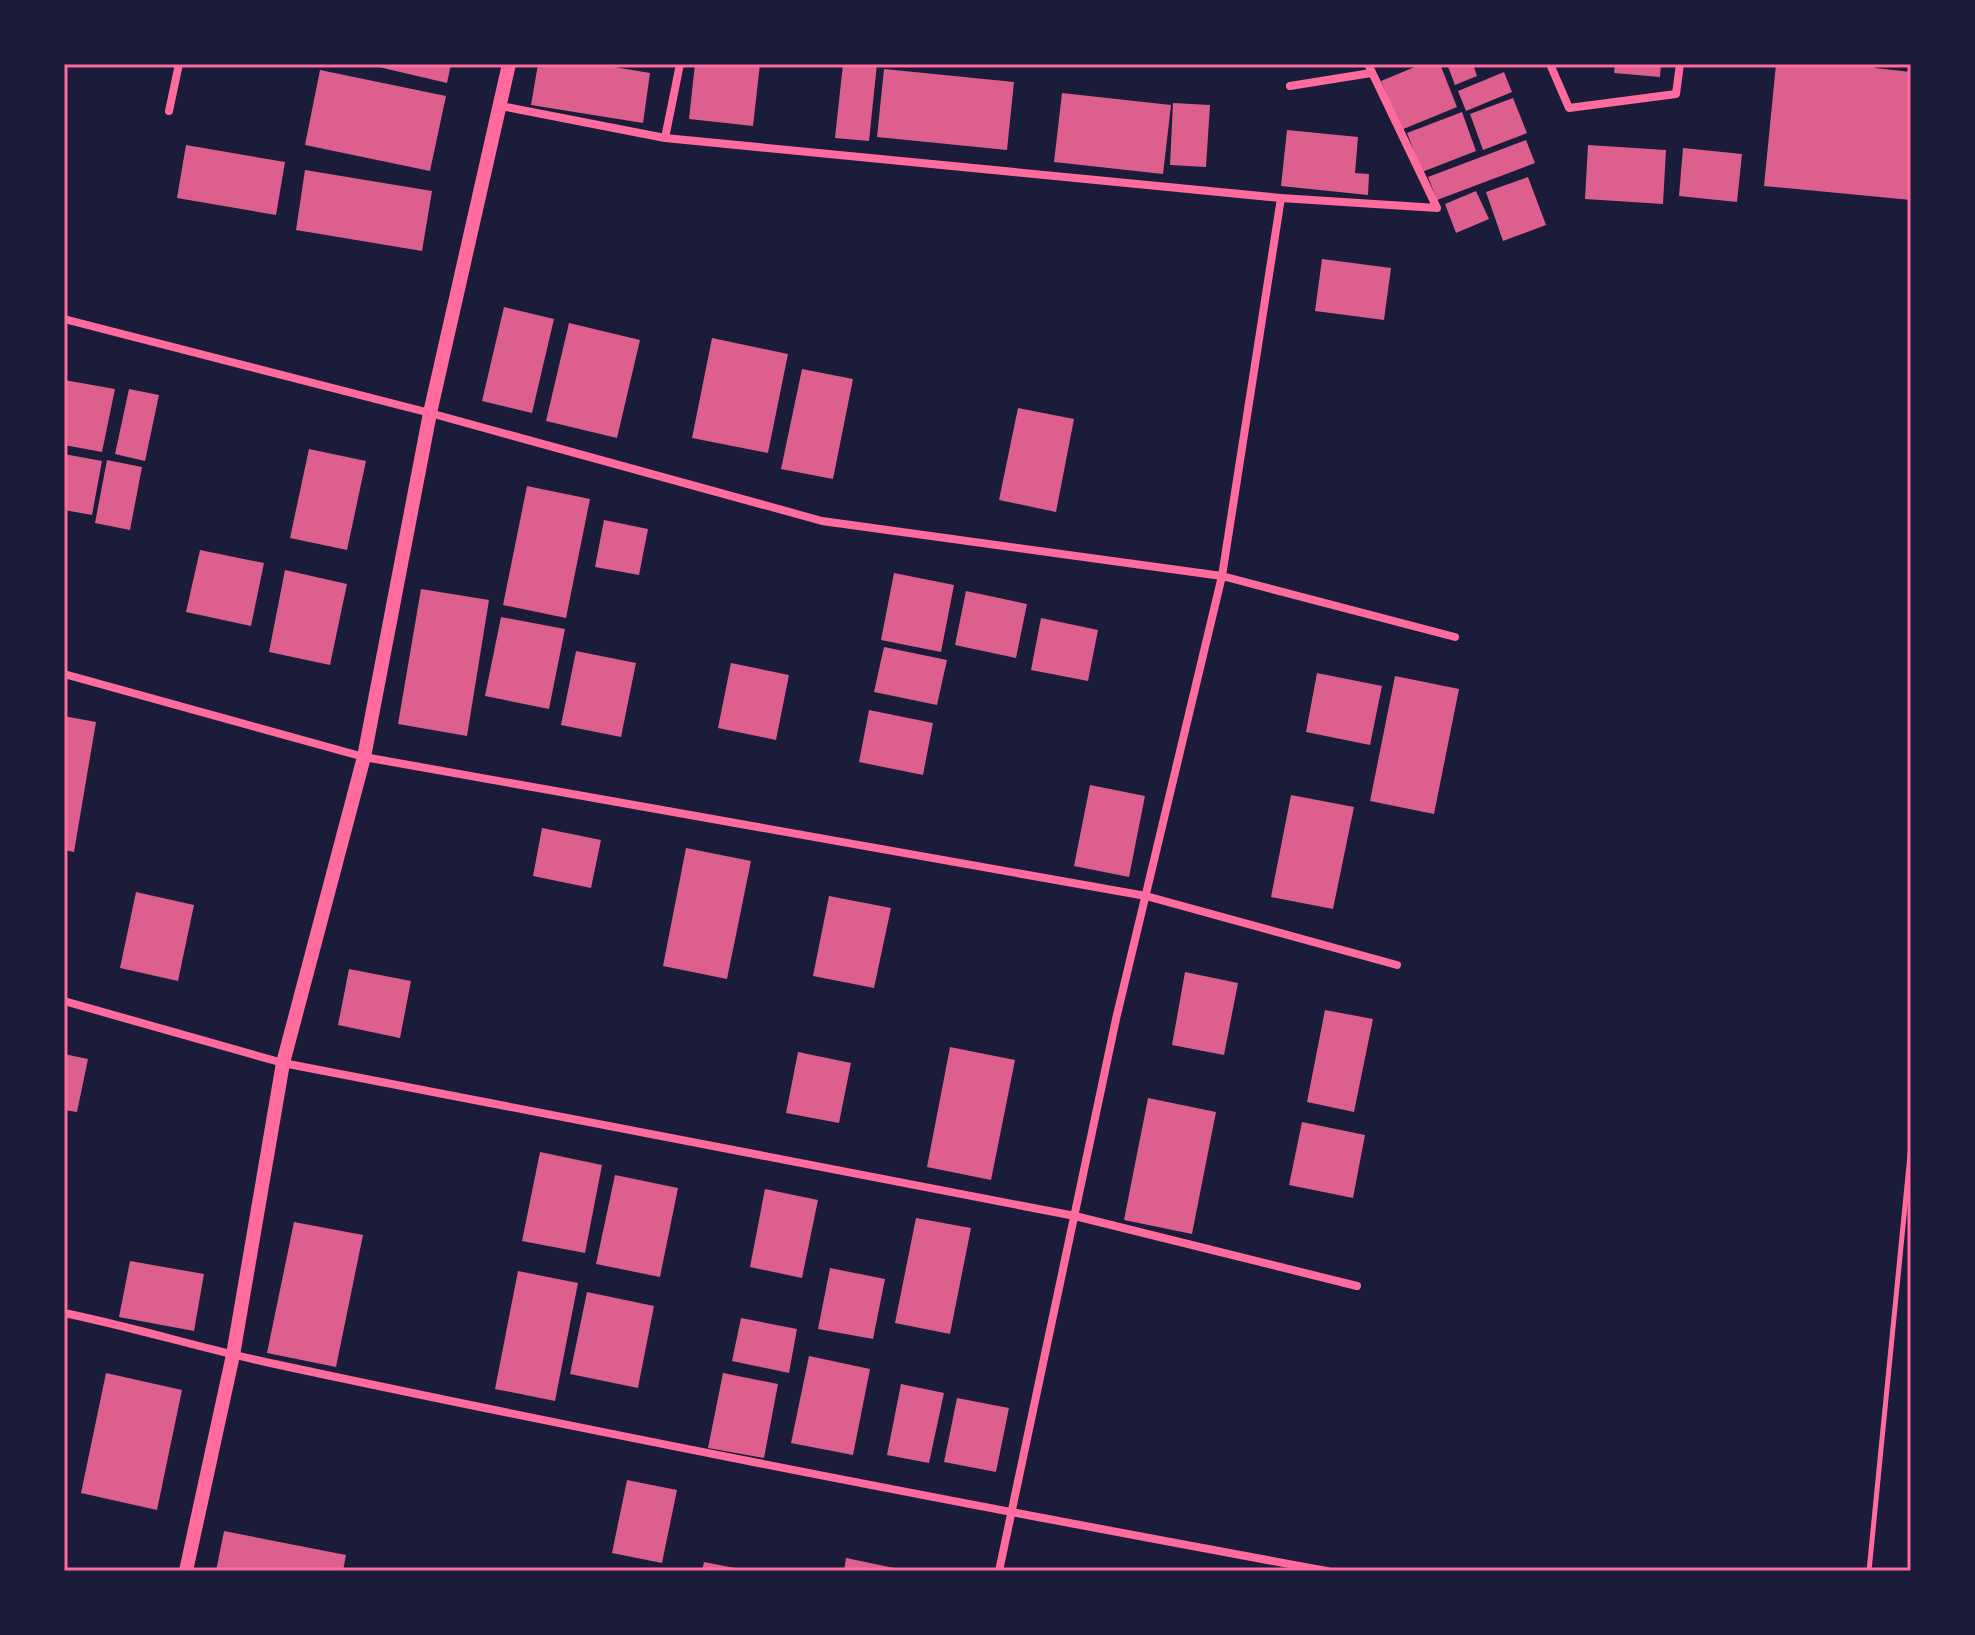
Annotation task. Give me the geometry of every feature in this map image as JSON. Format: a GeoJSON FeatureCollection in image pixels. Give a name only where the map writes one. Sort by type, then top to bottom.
{"type":"FeatureCollection","features":[{"type":"Feature","properties":{"kind":"street"},"geometry":{"type":"LineString","coordinates":[[169,111],[179,64]]}},
{"type":"Feature","properties":{"kind":"street"},"geometry":{"type":"LineString","coordinates":[[186,1571],[233,1355],[283,1063],[364,757],[430,413],[509,64]]}},
{"type":"Feature","properties":{"kind":"street"},"geometry":{"type":"LineString","coordinates":[[665,138],[680,64]]}},
{"type":"Feature","properties":{"kind":"street"},"geometry":{"type":"LineString","coordinates":[[1550,64],[1569,108],[1676,94],[1680,64]]}},
{"type":"Feature","properties":{"kind":"street"},"geometry":{"type":"LineString","coordinates":[[501,106],[665,138],[1281,198],[1437,208],[1370,69],[1290,86]]}},
{"type":"Feature","properties":{"kind":"street"},"geometry":{"type":"LineString","coordinates":[[999,1571],[1116,1019],[1222,576],[1281,198]]}},
{"type":"Feature","properties":{"kind":"street"},"geometry":{"type":"LineString","coordinates":[[64,319],[430,413],[822,521],[1222,576],[1455,637]]}},
{"type":"Feature","properties":{"kind":"street"},"geometry":{"type":"LineString","coordinates":[[64,674],[364,757],[1146,896],[1397,965]]}},
{"type":"Feature","properties":{"kind":"street"},"geometry":{"type":"LineString","coordinates":[[64,1001],[283,1063],[1075,1216],[1357,1286]]}},
{"type":"Feature","properties":{"kind":"street"},"geometry":{"type":"LineString","coordinates":[[64,1313],[233,1355],[1012,1513],[1327,1571]]}},
{"type":"Feature","properties":{"kind":"path"},"geometry":{"type":"LineString","coordinates":[[1869,1571],[1911,1145]]}},
{"type":"Feature","properties":{"kind":"building"},"geometry":{"type":"Polygon","coordinates":[[[366,64],[451,64],[447,83],[366,64]]]}},
{"type":"Feature","properties":{"kind":"building"},"geometry":{"type":"Polygon","coordinates":[[[538,64],[596,64],[650,73],[643,123],[531,105],[538,64]]]}},
{"type":"Feature","properties":{"kind":"building"},"geometry":{"type":"Polygon","coordinates":[[[695,64],[760,64],[753,126],[689,119],[695,64]]]}},
{"type":"Feature","properties":{"kind":"building"},"geometry":{"type":"Polygon","coordinates":[[[843,64],[877,64],[869,141],[835,138],[843,64]]]}},
{"type":"Feature","properties":{"kind":"building"},"geometry":{"type":"Polygon","coordinates":[[[1422,64],[1440,64],[1457,107],[1401,130],[1381,81],[1422,64]]]}},
{"type":"Feature","properties":{"kind":"building"},"geometry":{"type":"Polygon","coordinates":[[[1447,64],[1473,64],[1477,76],[1455,85],[1447,64]]]}},
{"type":"Feature","properties":{"kind":"building"},"geometry":{"type":"Polygon","coordinates":[[[1615,64],[1661,64],[1660,77],[1614,73],[1615,64]]]}},
{"type":"Feature","properties":{"kind":"building"},"geometry":{"type":"Polygon","coordinates":[[[1776,64],[1875,64],[1875,68],[1911,72],[1911,200],[1764,186],[1776,64]]]}},
{"type":"Feature","properties":{"kind":"building"},"geometry":{"type":"Polygon","coordinates":[[[884,69],[1014,82],[1007,150],[877,137],[884,69]]]}},
{"type":"Feature","properties":{"kind":"building"},"geometry":{"type":"Polygon","coordinates":[[[320,70],[446,96],[430,171],[305,145],[320,70]]]}},
{"type":"Feature","properties":{"kind":"building"},"geometry":{"type":"Polygon","coordinates":[[[1504,72],[1512,92],[1466,111],[1458,91],[1504,72]]]}},
{"type":"Feature","properties":{"kind":"building"},"geometry":{"type":"Polygon","coordinates":[[[1062,93],[1171,105],[1163,174],[1054,162],[1062,93]]]}},
{"type":"Feature","properties":{"kind":"building"},"geometry":{"type":"Polygon","coordinates":[[[1513,98],[1527,133],[1483,150],[1470,114],[1513,98]]]}},
{"type":"Feature","properties":{"kind":"building"},"geometry":{"type":"Polygon","coordinates":[[[1173,103],[1210,105],[1206,167],[1170,165],[1173,103]]]}},
{"type":"Feature","properties":{"kind":"building"},"geometry":{"type":"Polygon","coordinates":[[[1462,112],[1476,151],[1422,172],[1407,133],[1462,112]]]}},
{"type":"Feature","properties":{"kind":"building"},"geometry":{"type":"Polygon","coordinates":[[[1287,130],[1358,137],[1355,173],[1369,174],[1368,195],[1281,186],[1287,130]]]}},
{"type":"Feature","properties":{"kind":"building"},"geometry":{"type":"Polygon","coordinates":[[[1526,140],[1535,163],[1437,200],[1428,177],[1526,140]]]}},
{"type":"Feature","properties":{"kind":"building"},"geometry":{"type":"Polygon","coordinates":[[[186,145],[285,162],[276,215],[177,198],[186,145]]]}},
{"type":"Feature","properties":{"kind":"building"},"geometry":{"type":"Polygon","coordinates":[[[1588,145],[1666,150],[1663,204],[1585,199],[1588,145]]]}},
{"type":"Feature","properties":{"kind":"building"},"geometry":{"type":"Polygon","coordinates":[[[1683,148],[1742,154],[1737,202],[1679,196],[1683,148]]]}},
{"type":"Feature","properties":{"kind":"building"},"geometry":{"type":"Polygon","coordinates":[[[305,170],[432,191],[422,251],[296,230],[305,170]]]}},
{"type":"Feature","properties":{"kind":"building"},"geometry":{"type":"Polygon","coordinates":[[[1528,177],[1546,225],[1503,241],[1486,192],[1528,177]]]}},
{"type":"Feature","properties":{"kind":"building"},"geometry":{"type":"Polygon","coordinates":[[[1476,191],[1489,219],[1456,233],[1445,204],[1476,191]]]}},
{"type":"Feature","properties":{"kind":"building"},"geometry":{"type":"Polygon","coordinates":[[[1322,259],[1391,268],[1384,320],[1315,311],[1322,259]]]}},
{"type":"Feature","properties":{"kind":"building"},"geometry":{"type":"Polygon","coordinates":[[[504,307],[554,319],[532,413],[482,401],[504,307]]]}},
{"type":"Feature","properties":{"kind":"building"},"geometry":{"type":"Polygon","coordinates":[[[569,323],[640,340],[617,438],[546,421],[569,323]]]}},
{"type":"Feature","properties":{"kind":"building"},"geometry":{"type":"Polygon","coordinates":[[[712,338],[788,354],[768,453],[692,438],[712,338]]]}},
{"type":"Feature","properties":{"kind":"building"},"geometry":{"type":"Polygon","coordinates":[[[802,369],[853,379],[833,479],[781,469],[802,369]]]}},
{"type":"Feature","properties":{"kind":"building"},"geometry":{"type":"Polygon","coordinates":[[[64,380],[115,389],[102,452],[64,445],[64,380]]]}},
{"type":"Feature","properties":{"kind":"building"},"geometry":{"type":"Polygon","coordinates":[[[129,389],[159,395],[145,461],[115,454],[129,389]]]}},
{"type":"Feature","properties":{"kind":"building"},"geometry":{"type":"Polygon","coordinates":[[[1018,408],[1074,419],[1056,512],[999,500],[1018,408]]]}},
{"type":"Feature","properties":{"kind":"building"},"geometry":{"type":"Polygon","coordinates":[[[309,449],[366,461],[347,550],[290,538],[309,449]]]}},
{"type":"Feature","properties":{"kind":"building"},"geometry":{"type":"Polygon","coordinates":[[[64,454],[102,461],[92,515],[64,510],[64,454]]]}},
{"type":"Feature","properties":{"kind":"building"},"geometry":{"type":"Polygon","coordinates":[[[107,460],[142,467],[130,530],[95,523],[107,460]]]}},
{"type":"Feature","properties":{"kind":"building"},"geometry":{"type":"Polygon","coordinates":[[[527,486],[590,499],[566,618],[503,605],[527,486]]]}},
{"type":"Feature","properties":{"kind":"building"},"geometry":{"type":"Polygon","coordinates":[[[604,520],[648,529],[639,575],[595,567],[604,520]]]}},
{"type":"Feature","properties":{"kind":"building"},"geometry":{"type":"Polygon","coordinates":[[[200,550],[264,563],[251,626],[186,612],[200,550]]]}},
{"type":"Feature","properties":{"kind":"building"},"geometry":{"type":"Polygon","coordinates":[[[285,570],[347,584],[330,665],[269,652],[285,570]]]}},
{"type":"Feature","properties":{"kind":"building"},"geometry":{"type":"Polygon","coordinates":[[[894,573],[954,585],[941,652],[881,640],[894,573]]]}},
{"type":"Feature","properties":{"kind":"building"},"geometry":{"type":"Polygon","coordinates":[[[421,589],[489,600],[467,736],[398,724],[421,589]]]}},
{"type":"Feature","properties":{"kind":"building"},"geometry":{"type":"Polygon","coordinates":[[[966,591],[1027,604],[1016,658],[955,645],[966,591]]]}},
{"type":"Feature","properties":{"kind":"building"},"geometry":{"type":"Polygon","coordinates":[[[501,617],[565,629],[549,709],[485,696],[501,617]]]}},
{"type":"Feature","properties":{"kind":"building"},"geometry":{"type":"Polygon","coordinates":[[[1041,618],[1098,630],[1088,681],[1031,670],[1041,618]]]}},
{"type":"Feature","properties":{"kind":"building"},"geometry":{"type":"Polygon","coordinates":[[[884,647],[947,660],[937,705],[874,692],[884,647]]]}},
{"type":"Feature","properties":{"kind":"building"},"geometry":{"type":"Polygon","coordinates":[[[576,651],[636,663],[621,737],[561,725],[576,651]]]}},
{"type":"Feature","properties":{"kind":"building"},"geometry":{"type":"Polygon","coordinates":[[[731,663],[789,675],[776,740],[718,728],[731,663]]]}},
{"type":"Feature","properties":{"kind":"building"},"geometry":{"type":"Polygon","coordinates":[[[1317,673],[1382,686],[1370,745],[1306,732],[1317,673]]]}},
{"type":"Feature","properties":{"kind":"building"},"geometry":{"type":"Polygon","coordinates":[[[1395,676],[1459,689],[1434,814],[1370,801],[1395,676]]]}},
{"type":"Feature","properties":{"kind":"building"},"geometry":{"type":"Polygon","coordinates":[[[869,710],[933,723],[923,775],[859,762],[869,710]]]}},
{"type":"Feature","properties":{"kind":"building"},"geometry":{"type":"Polygon","coordinates":[[[64,716],[96,722],[74,852],[64,850],[64,716]]]}},
{"type":"Feature","properties":{"kind":"building"},"geometry":{"type":"Polygon","coordinates":[[[1090,785],[1145,796],[1129,877],[1074,866],[1090,785]]]}},
{"type":"Feature","properties":{"kind":"building"},"geometry":{"type":"Polygon","coordinates":[[[1291,795],[1354,807],[1333,909],[1271,897],[1291,795]]]}},
{"type":"Feature","properties":{"kind":"building"},"geometry":{"type":"Polygon","coordinates":[[[542,828],[601,840],[591,888],[533,876],[542,828]]]}},
{"type":"Feature","properties":{"kind":"building"},"geometry":{"type":"Polygon","coordinates":[[[686,848],[751,861],[727,979],[663,966],[686,848]]]}},
{"type":"Feature","properties":{"kind":"building"},"geometry":{"type":"Polygon","coordinates":[[[136,892],[194,905],[178,981],[120,968],[136,892]]]}},
{"type":"Feature","properties":{"kind":"building"},"geometry":{"type":"Polygon","coordinates":[[[829,896],[891,908],[874,988],[813,976],[829,896]]]}},
{"type":"Feature","properties":{"kind":"building"},"geometry":{"type":"Polygon","coordinates":[[[349,969],[411,981],[400,1038],[338,1025],[349,969]]]}},
{"type":"Feature","properties":{"kind":"building"},"geometry":{"type":"Polygon","coordinates":[[[1185,972],[1238,983],[1224,1055],[1172,1045],[1185,972]]]}},
{"type":"Feature","properties":{"kind":"building"},"geometry":{"type":"Polygon","coordinates":[[[1325,1010],[1373,1019],[1354,1112],[1307,1102],[1325,1010]]]}},
{"type":"Feature","properties":{"kind":"building"},"geometry":{"type":"Polygon","coordinates":[[[950,1047],[1015,1060],[991,1180],[927,1167],[950,1047]]]}},
{"type":"Feature","properties":{"kind":"building"},"geometry":{"type":"Polygon","coordinates":[[[798,1052],[851,1063],[839,1123],[786,1113],[798,1052]]]}},
{"type":"Feature","properties":{"kind":"building"},"geometry":{"type":"Polygon","coordinates":[[[64,1054],[88,1059],[77,1112],[64,1110],[64,1054]]]}},
{"type":"Feature","properties":{"kind":"building"},"geometry":{"type":"Polygon","coordinates":[[[1148,1098],[1216,1112],[1192,1234],[1124,1220],[1148,1098]]]}},
{"type":"Feature","properties":{"kind":"building"},"geometry":{"type":"Polygon","coordinates":[[[1302,1122],[1365,1135],[1353,1198],[1289,1185],[1302,1122]]]}},
{"type":"Feature","properties":{"kind":"building"},"geometry":{"type":"Polygon","coordinates":[[[540,1152],[602,1165],[585,1253],[522,1241],[540,1152]]]}},
{"type":"Feature","properties":{"kind":"building"},"geometry":{"type":"Polygon","coordinates":[[[615,1175],[678,1188],[660,1277],[596,1264],[615,1175]]]}},
{"type":"Feature","properties":{"kind":"building"},"geometry":{"type":"Polygon","coordinates":[[[765,1189],[818,1200],[802,1278],[750,1267],[765,1189]]]}},
{"type":"Feature","properties":{"kind":"building"},"geometry":{"type":"Polygon","coordinates":[[[916,1218],[971,1228],[950,1334],[895,1323],[916,1218]]]}},
{"type":"Feature","properties":{"kind":"building"},"geometry":{"type":"Polygon","coordinates":[[[294,1222],[363,1235],[336,1367],[267,1353],[294,1222]]]}},
{"type":"Feature","properties":{"kind":"building"},"geometry":{"type":"Polygon","coordinates":[[[130,1261],[204,1274],[194,1331],[119,1317],[130,1261]]]}},
{"type":"Feature","properties":{"kind":"building"},"geometry":{"type":"Polygon","coordinates":[[[830,1268],[885,1279],[873,1339],[818,1329],[830,1268]]]}},
{"type":"Feature","properties":{"kind":"building"},"geometry":{"type":"Polygon","coordinates":[[[518,1271],[578,1283],[555,1401],[495,1389],[518,1271]]]}},
{"type":"Feature","properties":{"kind":"building"},"geometry":{"type":"Polygon","coordinates":[[[587,1292],[654,1306],[638,1388],[570,1374],[587,1292]]]}},
{"type":"Feature","properties":{"kind":"building"},"geometry":{"type":"Polygon","coordinates":[[[741,1318],[797,1329],[789,1373],[732,1361],[741,1318]]]}},
{"type":"Feature","properties":{"kind":"building"},"geometry":{"type":"Polygon","coordinates":[[[809,1356],[870,1369],[853,1455],[791,1443],[809,1356]]]}},
{"type":"Feature","properties":{"kind":"building"},"geometry":{"type":"Polygon","coordinates":[[[106,1373],[182,1390],[157,1510],[81,1493],[106,1373]]]}},
{"type":"Feature","properties":{"kind":"building"},"geometry":{"type":"Polygon","coordinates":[[[723,1373],[778,1384],[764,1458],[708,1448],[723,1373]]]}},
{"type":"Feature","properties":{"kind":"building"},"geometry":{"type":"Polygon","coordinates":[[[901,1384],[944,1393],[929,1463],[887,1455],[901,1384]]]}},
{"type":"Feature","properties":{"kind":"building"},"geometry":{"type":"Polygon","coordinates":[[[957,1398],[1009,1408],[996,1472],[944,1462],[957,1398]]]}},
{"type":"Feature","properties":{"kind":"building"},"geometry":{"type":"Polygon","coordinates":[[[627,1480],[677,1490],[662,1563],[612,1553],[627,1480]]]}},
{"type":"Feature","properties":{"kind":"building"},"geometry":{"type":"Polygon","coordinates":[[[224,1531],[346,1555],[343,1571],[216,1571],[224,1531]]]}},
{"type":"Feature","properties":{"kind":"building"},"geometry":{"type":"Polygon","coordinates":[[[846,1558],[904,1570],[904,1571],[844,1571],[846,1558]]]}},
{"type":"Feature","properties":{"kind":"building"},"geometry":{"type":"Polygon","coordinates":[[[704,1562],[745,1570],[745,1571],[702,1571],[704,1562]]]}}]}
